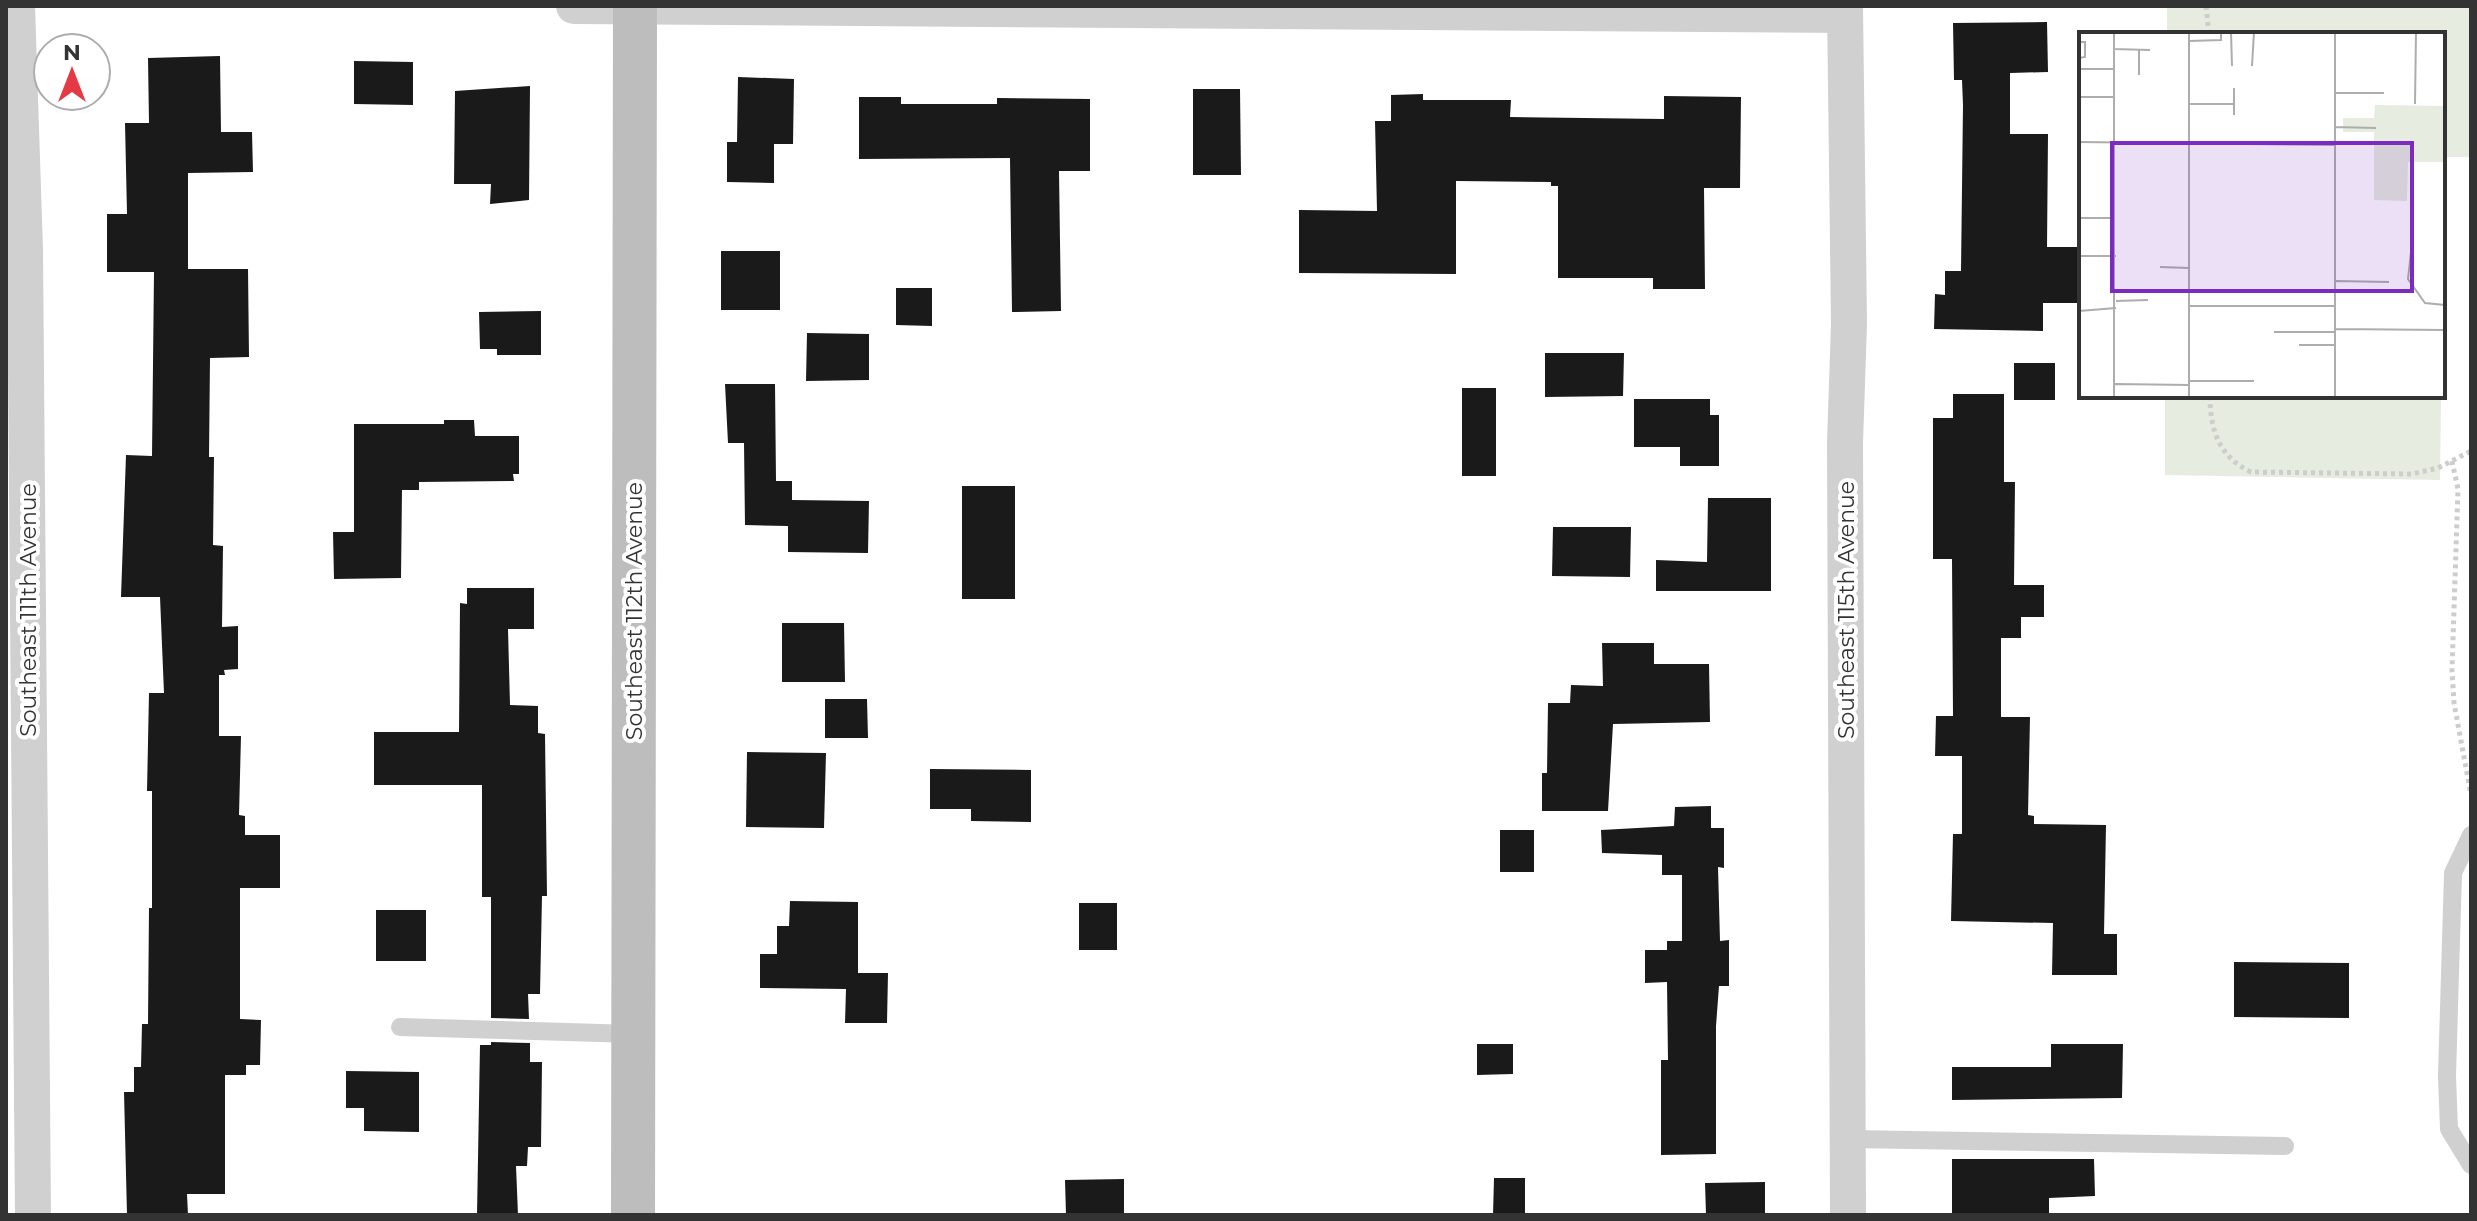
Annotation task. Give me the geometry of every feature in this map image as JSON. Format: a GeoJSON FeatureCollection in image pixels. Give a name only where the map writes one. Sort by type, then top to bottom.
{"type":"FeatureCollection","features":[{"type":"Feature","properties":{"kind":"main road","name":"Southeast 112th Avenue"},"geometry":{"type":"LineString","coordinates":[[633,1215],[635,6]]}},
{"type":"Feature","properties":{"kind":"street","name":"Southeast 111th Avenue"},"geometry":{"type":"LineString","coordinates":[[17,6],[25,250],[17,623],[18,938],[33,1215]]}},
{"type":"Feature","properties":{"kind":"street"},"geometry":{"type":"LineString","coordinates":[[574,6],[1845,11]]}},
{"type":"Feature","properties":{"kind":"street","name":"Southeast 115th Avenue"},"geometry":{"type":"LineString","coordinates":[[1845,11],[1848,1215]]}},
{"type":"Feature","properties":{"kind":"lane"},"geometry":{"type":"LineString","coordinates":[[2471,835],[2453,873],[2447,1076],[2449,1129],[2471,1165]]}},
{"type":"Feature","properties":{"kind":"lane"},"geometry":{"type":"LineString","coordinates":[[400,1027],[634,1034]]}},
{"type":"Feature","properties":{"kind":"lane"},"geometry":{"type":"LineString","coordinates":[[1849,1139],[2285,1146]]}},
{"type":"Feature","properties":{"kind":"path"},"geometry":{"type":"LineString","coordinates":[[2206,6],[2209,32]]}},
{"type":"Feature","properties":{"kind":"path"},"geometry":{"type":"LineString","coordinates":[[2210,398],[2213,431],[2222,449],[2232,463],[2251,472],[2412,474],[2452,461],[2471,451]]}},
{"type":"Feature","properties":{"kind":"path"},"geometry":{"type":"LineString","coordinates":[[2452,461],[2458,489],[2452,670],[2454,703],[2471,795]]}},
{"type":"Feature","properties":{"kind":"shaded area"},"geometry":{"type":"Polygon","coordinates":[[[2167,6],[2471,6],[2471,157],[2445,157],[2445,32],[2167,32],[2167,6]]]}},
{"type":"Feature","properties":{"kind":"shaded area"},"geometry":{"type":"Polygon","coordinates":[[[2165,398],[2441,398],[2440,480],[2165,475],[2165,398]]]}},
{"type":"Feature","properties":{"kind":"building"},"geometry":{"type":"Polygon","coordinates":[[[2047,22],[2048,72],[2010,73],[2010,134],[2048,134],[2047,247],[2079,247],[2079,303],[2043,303],[2043,331],[1934,329],[1935,294],[1945,295],[1945,271],[1961,271],[1963,105],[1962,80],[1954,80],[1953,23],[2047,22]]]}},
{"type":"Feature","properties":{"kind":"building"},"geometry":{"type":"Polygon","coordinates":[[[220,56],[221,132],[252,132],[253,172],[188,173],[188,269],[248,269],[249,357],[210,358],[209,457],[214,457],[213,545],[223,546],[222,627],[238,626],[238,669],[224,670],[225,675],[219,675],[219,736],[241,736],[239,815],[245,816],[245,835],[280,835],[280,888],[240,888],[240,1019],[261,1020],[260,1065],[246,1065],[246,1075],[225,1075],[225,1194],[187,1194],[188,1215],[127,1215],[124,1092],[134,1092],[134,1067],[141,1067],[142,1024],[148,1024],[149,908],[152,908],[152,791],[147,791],[149,693],[164,693],[160,597],[121,597],[126,455],[152,456],[154,272],[107,272],[107,214],[127,214],[125,123],[149,123],[148,58],[220,56]]]}},
{"type":"Feature","properties":{"kind":"building"},"geometry":{"type":"Polygon","coordinates":[[[354,61],[413,62],[413,105],[354,104],[354,61]]]}},
{"type":"Feature","properties":{"kind":"building"},"geometry":{"type":"Polygon","coordinates":[[[738,77],[794,79],[793,144],[774,144],[774,183],[727,182],[727,142],[737,142],[738,77]]]}},
{"type":"Feature","properties":{"kind":"building"},"geometry":{"type":"Polygon","coordinates":[[[530,86],[529,200],[490,204],[491,184],[454,184],[455,91],[530,86]]]}},
{"type":"Feature","properties":{"kind":"building"},"geometry":{"type":"Polygon","coordinates":[[[1193,89],[1240,89],[1241,175],[1193,175],[1193,89]]]}},
{"type":"Feature","properties":{"kind":"building"},"geometry":{"type":"Polygon","coordinates":[[[1423,94],[1423,100],[1511,100],[1510,117],[1664,119],[1664,96],[1741,97],[1740,188],[1704,188],[1705,289],[1653,289],[1653,278],[1558,278],[1558,186],[1551,186],[1551,182],[1456,181],[1456,274],[1299,273],[1299,210],[1377,211],[1375,121],[1391,121],[1391,95],[1423,94]]]}},
{"type":"Feature","properties":{"kind":"building"},"geometry":{"type":"Polygon","coordinates":[[[859,97],[901,97],[901,104],[997,104],[997,98],[1090,99],[1090,171],[1059,171],[1061,311],[1012,312],[1010,158],[859,159],[859,97]]]}},
{"type":"Feature","properties":{"kind":"building"},"geometry":{"type":"Polygon","coordinates":[[[721,251],[780,251],[780,310],[721,310],[721,251]]]}},
{"type":"Feature","properties":{"kind":"building"},"geometry":{"type":"Polygon","coordinates":[[[896,288],[932,288],[932,326],[896,325],[896,288]]]}},
{"type":"Feature","properties":{"kind":"building"},"geometry":{"type":"Polygon","coordinates":[[[541,311],[541,355],[497,355],[497,349],[480,349],[479,312],[541,311]]]}},
{"type":"Feature","properties":{"kind":"building"},"geometry":{"type":"Polygon","coordinates":[[[807,333],[869,334],[869,380],[806,381],[807,333]]]}},
{"type":"Feature","properties":{"kind":"building"},"geometry":{"type":"Polygon","coordinates":[[[1545,353],[1624,353],[1623,396],[1545,397],[1545,353]]]}},
{"type":"Feature","properties":{"kind":"building"},"geometry":{"type":"Polygon","coordinates":[[[2014,363],[2055,363],[2055,400],[2014,400],[2014,363]]]}},
{"type":"Feature","properties":{"kind":"building"},"geometry":{"type":"Polygon","coordinates":[[[725,384],[775,384],[776,481],[792,481],[792,500],[869,501],[868,553],[788,552],[788,526],[745,525],[744,443],[728,443],[725,384]]]}},
{"type":"Feature","properties":{"kind":"building"},"geometry":{"type":"Polygon","coordinates":[[[1462,388],[1496,388],[1496,476],[1462,476],[1462,388]]]}},
{"type":"Feature","properties":{"kind":"building"},"geometry":{"type":"Polygon","coordinates":[[[1953,394],[2004,394],[2004,482],[2015,482],[2014,585],[2044,585],[2044,617],[2021,617],[2021,638],[2001,638],[2001,717],[2030,717],[2028,815],[2034,816],[2034,824],[2106,825],[2104,934],[2117,934],[2117,975],[2052,975],[2053,923],[1951,921],[1953,834],[1962,834],[1962,756],[1935,756],[1936,716],[1953,716],[1952,559],[1933,559],[1933,418],[1953,418],[1953,394]]]}},
{"type":"Feature","properties":{"kind":"building"},"geometry":{"type":"Polygon","coordinates":[[[1634,399],[1710,399],[1710,415],[1719,415],[1719,466],[1680,466],[1680,447],[1634,447],[1634,399]]]}},
{"type":"Feature","properties":{"kind":"building"},"geometry":{"type":"Polygon","coordinates":[[[444,420],[474,420],[475,436],[519,436],[519,474],[513,474],[514,481],[419,482],[419,490],[402,490],[401,578],[334,579],[333,532],[354,532],[354,424],[444,424],[444,420]]]}},
{"type":"Feature","properties":{"kind":"building"},"geometry":{"type":"Polygon","coordinates":[[[962,486],[1015,486],[1015,599],[962,599],[962,486]]]}},
{"type":"Feature","properties":{"kind":"building"},"geometry":{"type":"Polygon","coordinates":[[[1708,498],[1771,498],[1771,591],[1656,591],[1656,560],[1707,562],[1708,498]]]}},
{"type":"Feature","properties":{"kind":"building"},"geometry":{"type":"Polygon","coordinates":[[[1553,527],[1631,527],[1630,577],[1552,576],[1553,527]]]}},
{"type":"Feature","properties":{"kind":"building"},"geometry":{"type":"Polygon","coordinates":[[[467,588],[534,588],[534,629],[508,629],[510,705],[538,706],[538,733],[545,734],[547,896],[542,896],[540,994],[528,994],[529,1019],[491,1018],[491,897],[482,897],[482,785],[374,785],[374,732],[459,732],[460,603],[467,604],[467,588]]]}},
{"type":"Feature","properties":{"kind":"building"},"geometry":{"type":"Polygon","coordinates":[[[782,623],[844,623],[845,682],[782,682],[782,623]]]}},
{"type":"Feature","properties":{"kind":"building"},"geometry":{"type":"Polygon","coordinates":[[[1602,643],[1654,643],[1654,664],[1709,664],[1710,722],[1613,724],[1608,811],[1542,811],[1542,773],[1547,773],[1548,703],[1570,703],[1571,685],[1603,686],[1602,643]]]}},
{"type":"Feature","properties":{"kind":"building"},"geometry":{"type":"Polygon","coordinates":[[[825,699],[867,699],[868,738],[825,738],[825,699]]]}},
{"type":"Feature","properties":{"kind":"building"},"geometry":{"type":"Polygon","coordinates":[[[747,752],[826,753],[824,828],[746,827],[747,752]]]}},
{"type":"Feature","properties":{"kind":"building"},"geometry":{"type":"Polygon","coordinates":[[[930,769],[1031,770],[1031,822],[971,821],[971,809],[930,809],[930,769]]]}},
{"type":"Feature","properties":{"kind":"building"},"geometry":{"type":"Polygon","coordinates":[[[1711,806],[1711,828],[1724,828],[1724,868],[1718,867],[1720,941],[1729,940],[1729,986],[1719,986],[1716,1026],[1716,1154],[1661,1155],[1661,1060],[1668,1060],[1667,982],[1645,983],[1645,950],[1667,950],[1667,941],[1682,941],[1682,875],[1662,875],[1662,855],[1602,853],[1601,830],[1674,826],[1675,807],[1711,806]]]}},
{"type":"Feature","properties":{"kind":"building"},"geometry":{"type":"Polygon","coordinates":[[[1500,830],[1534,830],[1534,872],[1500,872],[1500,830]]]}},
{"type":"Feature","properties":{"kind":"building"},"geometry":{"type":"Polygon","coordinates":[[[790,901],[858,902],[858,973],[888,973],[887,1023],[845,1023],[846,989],[760,988],[760,954],[777,954],[777,926],[789,926],[790,901]]]}},
{"type":"Feature","properties":{"kind":"building"},"geometry":{"type":"Polygon","coordinates":[[[1079,903],[1117,903],[1117,950],[1079,950],[1079,903]]]}},
{"type":"Feature","properties":{"kind":"building"},"geometry":{"type":"Polygon","coordinates":[[[376,910],[426,910],[426,961],[376,961],[376,910]]]}},
{"type":"Feature","properties":{"kind":"building"},"geometry":{"type":"Polygon","coordinates":[[[2234,962],[2349,963],[2349,1018],[2234,1017],[2234,962]]]}},
{"type":"Feature","properties":{"kind":"building"},"geometry":{"type":"Polygon","coordinates":[[[491,1042],[530,1043],[530,1062],[542,1062],[541,1147],[528,1147],[527,1166],[516,1166],[518,1215],[477,1215],[480,1045],[491,1045],[491,1042]]]}},
{"type":"Feature","properties":{"kind":"building"},"geometry":{"type":"Polygon","coordinates":[[[1477,1044],[1513,1044],[1513,1074],[1477,1075],[1477,1044]]]}},
{"type":"Feature","properties":{"kind":"building"},"geometry":{"type":"Polygon","coordinates":[[[2051,1044],[2123,1044],[2122,1098],[1952,1100],[1952,1067],[2051,1067],[2051,1044]]]}},
{"type":"Feature","properties":{"kind":"building"},"geometry":{"type":"Polygon","coordinates":[[[346,1071],[419,1072],[419,1132],[364,1131],[364,1108],[346,1108],[346,1071]]]}},
{"type":"Feature","properties":{"kind":"building"},"geometry":{"type":"Polygon","coordinates":[[[1952,1159],[2094,1159],[2095,1196],[2049,1198],[2049,1215],[1952,1215],[1952,1159]]]}},
{"type":"Feature","properties":{"kind":"building"},"geometry":{"type":"Polygon","coordinates":[[[1494,1178],[1525,1178],[1525,1215],[1493,1215],[1494,1178]]]}},
{"type":"Feature","properties":{"kind":"building"},"geometry":{"type":"Polygon","coordinates":[[[1124,1179],[1124,1215],[1066,1215],[1065,1180],[1124,1179]]]}},
{"type":"Feature","properties":{"kind":"building"},"geometry":{"type":"Polygon","coordinates":[[[1765,1182],[1765,1215],[1706,1215],[1705,1183],[1765,1182]]]}}]}
